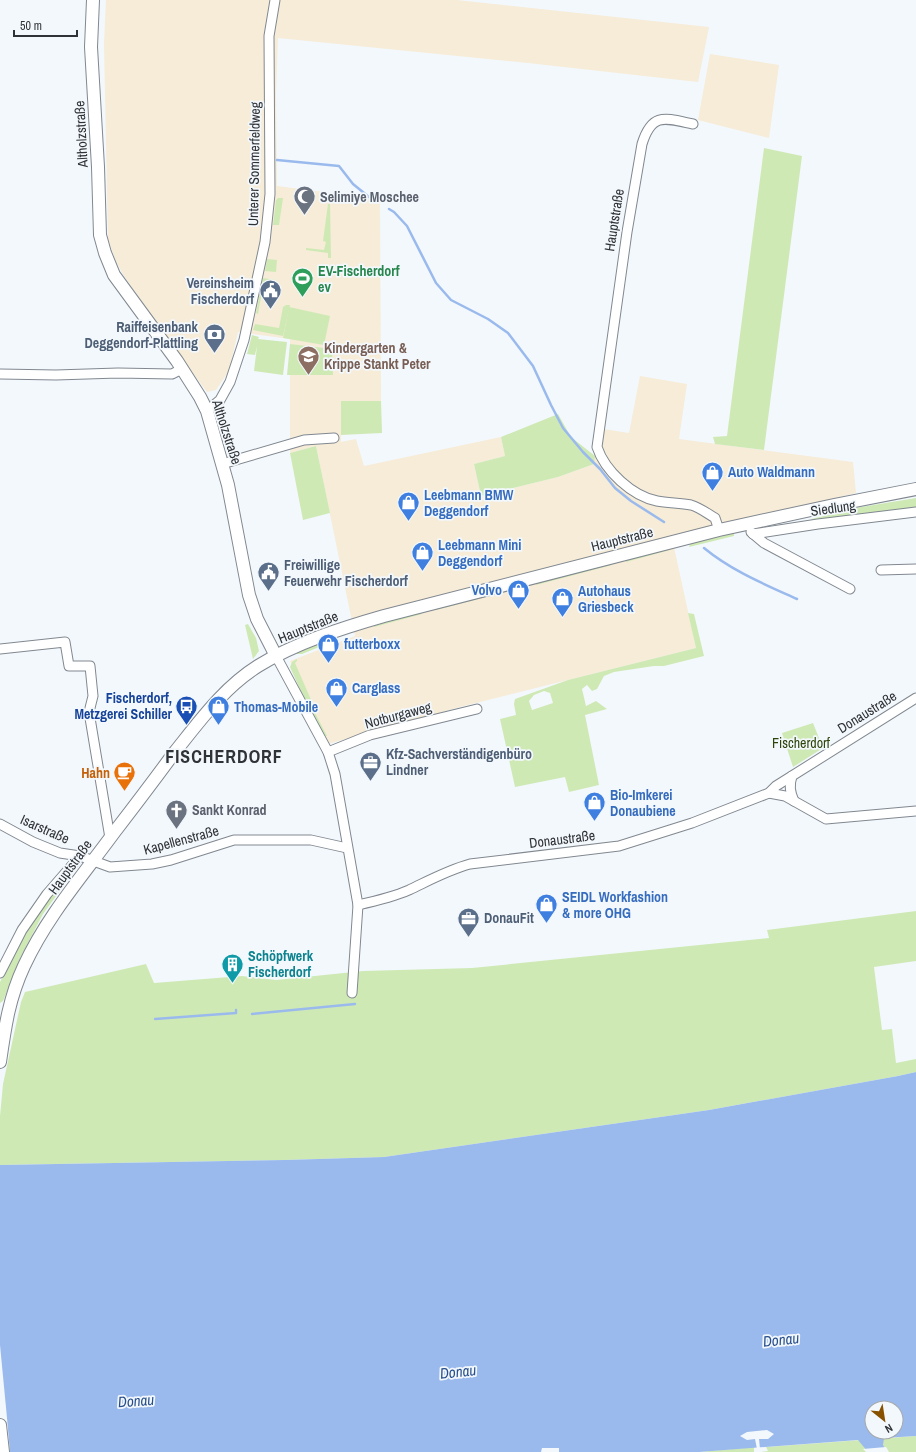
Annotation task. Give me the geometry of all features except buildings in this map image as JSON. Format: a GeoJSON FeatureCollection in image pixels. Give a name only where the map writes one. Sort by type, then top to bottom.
{"type":"FeatureCollection","features":[{"type":"Feature","properties":{"kind":"main road","name":"Altholzstraße"},"geometry":{"type":"LineString","coordinates":[[93,0],[91,47],[98,167],[100,235],[105,253],[114,274],[182,369],[207,411],[228,485],[249,595],[257,619],[276,656]]}},
{"type":"Feature","properties":{"kind":"main road","name":"Hauptstraße"},"geometry":{"type":"LineString","coordinates":[[0,1062],[7,1016],[15,988],[34,945],[50,919],[201,719],[226,691],[256,667],[276,656],[332,632],[367,621],[719,530],[916,489]]}},
{"type":"Feature","properties":{"kind":"main road"},"geometry":{"type":"LineString","coordinates":[[0,1425],[3,1452]]}},
{"type":"Feature","properties":{"kind":"street","name":"Unterer Sommerfeldweg"},"geometry":{"type":"LineString","coordinates":[[207,411],[220,400],[230,382],[244,340],[265,242],[270,194],[269,36],[275,0]]}},
{"type":"Feature","properties":{"kind":"street","name":"Hauptstraße"},"geometry":{"type":"LineString","coordinates":[[693,124],[668,119],[660,120],[650,126],[646,132],[642,144],[627,232],[597,447],[601,458],[617,477],[638,495],[656,501],[692,505],[715,518],[719,530]]}},
{"type":"Feature","properties":{"kind":"street"},"geometry":{"type":"LineString","coordinates":[[0,374],[172,374],[182,369]]}},
{"type":"Feature","properties":{"kind":"street"},"geometry":{"type":"LineString","coordinates":[[222,464],[304,440],[334,438]]}},
{"type":"Feature","properties":{"kind":"street","name":"Siedlung"},"geometry":{"type":"LineString","coordinates":[[753,534],[818,524],[916,512]]}},
{"type":"Feature","properties":{"kind":"street"},"geometry":{"type":"LineString","coordinates":[[744,524],[764,544],[850,589]]}},
{"type":"Feature","properties":{"kind":"street"},"geometry":{"type":"LineString","coordinates":[[881,570],[916,569]]}},
{"type":"Feature","properties":{"kind":"street"},"geometry":{"type":"LineString","coordinates":[[0,649],[65,642],[69,666],[90,666],[93,696],[90,712],[110,838]]}},
{"type":"Feature","properties":{"kind":"street"},"geometry":{"type":"LineString","coordinates":[[276,656],[328,752],[335,774],[358,905],[352,993]]}},
{"type":"Feature","properties":{"kind":"street","name":"Donaustraße"},"geometry":{"type":"LineString","coordinates":[[358,905],[380,900],[408,890],[454,868],[470,864],[619,846],[692,823],[769,793],[776,786],[916,698]]}},
{"type":"Feature","properties":{"kind":"street","name":"Notburgaweg"},"geometry":{"type":"LineString","coordinates":[[328,752],[370,735],[477,709]]}},
{"type":"Feature","properties":{"kind":"street"},"geometry":{"type":"LineString","coordinates":[[792,776],[790,793],[794,801]]}},
{"type":"Feature","properties":{"kind":"street"},"geometry":{"type":"LineString","coordinates":[[769,793],[786,796],[826,819],[916,811]]}},
{"type":"Feature","properties":{"kind":"street","name":"Isarstraße"},"geometry":{"type":"LineString","coordinates":[[0,824],[33,842],[60,853],[80,856],[93,861]]}},
{"type":"Feature","properties":{"kind":"street","name":"Kapellenstraße"},"geometry":{"type":"LineString","coordinates":[[93,861],[110,867],[152,864],[171,860],[234,840],[311,840],[348,848]]}},
{"type":"Feature","properties":{"kind":"street","name":"Isarstraße"},"geometry":{"type":"LineString","coordinates":[[0,972],[22,930],[47,894],[80,856]]}},
{"type":"Feature","properties":{"kind":"shaded area"},"geometry":{"type":"Polygon","coordinates":[[[106,0],[457,0],[709,27],[698,82],[278,38],[276,95],[277,186],[380,199],[381,401],[341,402],[341,442],[356,439],[364,466],[501,437],[505,456],[474,464],[481,496],[558,477],[594,464],[597,428],[629,433],[640,376],[687,384],[679,439],[853,462],[856,493],[672,538],[696,648],[460,707],[328,744],[290,661],[355,636],[316,446],[290,453],[290,339],[238,332],[229,371],[216,390],[207,392],[179,355],[124,276],[116,262],[108,239],[104,44],[106,0]]]}},
{"type":"Feature","properties":{"kind":"shaded area"},"geometry":{"type":"Polygon","coordinates":[[[710,54],[779,65],[769,138],[698,120],[710,54]]]}},
{"type":"Feature","properties":{"kind":"green space"},"geometry":{"type":"Polygon","coordinates":[[[764,148],[802,156],[764,450],[715,444],[713,437],[727,436],[764,148]]]}},
{"type":"Feature","properties":{"kind":"green space"},"geometry":{"type":"Polygon","coordinates":[[[278,198],[283,198],[279,225],[273,225],[276,200],[278,198]]]}},
{"type":"Feature","properties":{"kind":"green space"},"geometry":{"type":"Polygon","coordinates":[[[328,204],[330,204],[331,258],[328,258],[328,253],[306,250],[306,248],[324,250],[326,242],[323,241],[328,204]]]}},
{"type":"Feature","properties":{"kind":"green space"},"geometry":{"type":"Polygon","coordinates":[[[267,259],[277,260],[276,272],[265,271],[267,259]]]}},
{"type":"Feature","properties":{"kind":"green space"},"geometry":{"type":"Polygon","coordinates":[[[263,278],[275,280],[275,285],[269,285],[267,298],[261,297],[258,314],[256,313],[263,278]]]}},
{"type":"Feature","properties":{"kind":"green space"},"geometry":{"type":"Polygon","coordinates":[[[290,305],[283,336],[253,330],[255,324],[279,328],[283,307],[290,305]]]}},
{"type":"Feature","properties":{"kind":"green space"},"geometry":{"type":"Polygon","coordinates":[[[289,307],[330,316],[324,345],[283,338],[289,307]]]}},
{"type":"Feature","properties":{"kind":"green space"},"geometry":{"type":"Polygon","coordinates":[[[252,335],[259,337],[258,339],[287,342],[283,375],[254,371],[257,346],[255,355],[247,354],[252,335]]]}},
{"type":"Feature","properties":{"kind":"green space"},"geometry":{"type":"Polygon","coordinates":[[[290,344],[332,349],[333,375],[287,375],[290,344]]]}},
{"type":"Feature","properties":{"kind":"green space"},"geometry":{"type":"Polygon","coordinates":[[[341,401],[381,401],[382,433],[341,435],[341,401]]]}},
{"type":"Feature","properties":{"kind":"green space"},"geometry":{"type":"Polygon","coordinates":[[[558,414],[571,437],[595,456],[594,464],[558,477],[481,496],[474,464],[505,456],[501,437],[558,414]]]}},
{"type":"Feature","properties":{"kind":"green space"},"geometry":{"type":"Polygon","coordinates":[[[316,446],[330,513],[303,520],[290,453],[316,446]]]}},
{"type":"Feature","properties":{"kind":"green space"},"geometry":{"type":"Polygon","coordinates":[[[916,498],[916,508],[812,521],[811,519],[843,510],[916,498]]]}},
{"type":"Feature","properties":{"kind":"green space"},"geometry":{"type":"Polygon","coordinates":[[[734,533],[734,536],[689,547],[690,544],[734,533]]]}},
{"type":"Feature","properties":{"kind":"green space"},"geometry":{"type":"Polygon","coordinates":[[[670,550],[626,562],[626,559],[670,550]]]}},
{"type":"Feature","properties":{"kind":"green space"},"geometry":{"type":"Polygon","coordinates":[[[611,563],[612,565],[536,585],[537,583],[611,563]]]}},
{"type":"Feature","properties":{"kind":"green space"},"geometry":{"type":"Polygon","coordinates":[[[520,587],[521,588],[436,610],[437,608],[520,587]]]}},
{"type":"Feature","properties":{"kind":"green space"},"geometry":{"type":"Polygon","coordinates":[[[421,612],[422,614],[374,627],[374,625],[421,612]]]}},
{"type":"Feature","properties":{"kind":"green space"},"geometry":{"type":"Polygon","coordinates":[[[688,613],[694,614],[704,656],[664,666],[614,672],[604,676],[597,689],[592,691],[587,685],[582,689],[586,706],[596,701],[607,709],[585,715],[599,785],[569,792],[565,777],[515,787],[500,719],[516,715],[514,704],[515,699],[568,680],[696,648],[688,613]],[[544,691],[534,695],[529,701],[532,710],[553,703],[550,693],[544,691]]]}},
{"type":"Feature","properties":{"kind":"green space"},"geometry":{"type":"Polygon","coordinates":[[[248,624],[256,638],[259,651],[253,659],[245,625],[248,624]]]}},
{"type":"Feature","properties":{"kind":"green space"},"geometry":{"type":"Polygon","coordinates":[[[332,638],[334,641],[302,654],[297,654],[297,653],[332,638]]]}},
{"type":"Feature","properties":{"kind":"green space"},"geometry":{"type":"Polygon","coordinates":[[[297,659],[295,663],[312,702],[306,703],[290,667],[292,662],[297,659]]]}},
{"type":"Feature","properties":{"kind":"green space"},"geometry":{"type":"Polygon","coordinates":[[[314,711],[327,736],[323,736],[312,714],[314,711]]]}},
{"type":"Feature","properties":{"kind":"green space","name":"Fischerdorf"},"geometry":{"type":"Polygon","coordinates":[[[813,723],[823,748],[793,767],[782,733],[813,723]]]}},
{"type":"Feature","properties":{"kind":"green space"},"geometry":{"type":"Polygon","coordinates":[[[75,870],[43,914],[21,956],[3,1001],[0,1003],[0,982],[19,945],[44,904],[69,874],[75,870]]]}},
{"type":"Feature","properties":{"kind":"green space"},"geometry":{"type":"Polygon","coordinates":[[[916,911],[916,961],[874,967],[882,1030],[892,1029],[896,1063],[916,1059],[916,1072],[709,1110],[384,1157],[0,1165],[0,1116],[3,1084],[21,1002],[25,992],[146,964],[154,983],[242,976],[276,980],[363,971],[472,968],[769,938],[767,930],[916,911]]]}},
{"type":"Feature","properties":{"kind":"green space"},"geometry":{"type":"Polygon","coordinates":[[[916,1436],[916,1452],[761,1452],[768,1451],[766,1447],[864,1440],[904,1440],[904,1437],[916,1436]]]}},
{"type":"Feature","properties":{"kind":"green space"},"geometry":{"type":"Polygon","coordinates":[[[754,1447],[754,1452],[699,1452],[754,1447]]]}},
{"type":"Feature","properties":{"kind":"water","name":"Donau"},"geometry":{"type":"Polygon","coordinates":[[[916,1072],[916,1436],[904,1437],[904,1400],[864,1400],[864,1440],[884,1440],[883,1445],[887,1452],[868,1452],[858,1440],[699,1452],[0,1452],[0,1165],[384,1157],[709,1110],[916,1072]]]}},
{"type":"Feature","properties":{"kind":"pier"},"geometry":{"type":"Polygon","coordinates":[[[0,1345],[7,1418],[10,1452],[0,1452],[0,1345]]]}},
{"type":"Feature","properties":{"kind":"pier"},"geometry":{"type":"Polygon","coordinates":[[[767,1430],[774,1434],[768,1439],[759,1439],[760,1449],[757,1449],[755,1439],[747,1440],[740,1436],[747,1432],[767,1430]]]}},
{"type":"Feature","properties":{"kind":"pier"},"geometry":{"type":"Polygon","coordinates":[[[886,1447],[889,1452],[866,1452],[863,1449],[886,1447]]]}},
{"type":"Feature","properties":{"kind":"pier"},"geometry":{"type":"Polygon","coordinates":[[[542,1448],[559,1448],[559,1452],[541,1452],[542,1448]]]}},
{"type":"Feature","properties":{"kind":"waterway"},"geometry":{"type":"LineString","coordinates":[[277,160],[339,166],[353,184],[369,197]]}},
{"type":"Feature","properties":{"kind":"waterway"},"geometry":{"type":"LineString","coordinates":[[389,209],[394,212],[407,226],[436,283],[451,300],[488,319],[508,333],[533,366],[563,428],[583,452],[600,469],[615,488],[631,501],[664,522]]}},
{"type":"Feature","properties":{"kind":"waterway"},"geometry":{"type":"LineString","coordinates":[[704,548],[726,564],[797,599]]}},
{"type":"Feature","properties":{"kind":"waterway"},"geometry":{"type":"LineString","coordinates":[[252,1014],[355,1004]]}},
{"type":"Feature","properties":{"kind":"waterway"},"geometry":{"type":"LineString","coordinates":[[155,1019],[236,1013],[236,1010]]}},
{"type":"Feature","properties":{"kind":"place","name":"Selimiye Moschee"},"geometry":{"type":"Point","coordinates":[305,216]}},
{"type":"Feature","properties":{"kind":"place","name":"EV-Fischerdorf ev"},"geometry":{"type":"Point","coordinates":[302,298]}},
{"type":"Feature","properties":{"kind":"place","name":"Vereinsheim Fischerdorf"},"geometry":{"type":"Point","coordinates":[270,310]}},
{"type":"Feature","properties":{"kind":"place","name":"Raiffeisenbank Deggendorf-Plattling"},"geometry":{"type":"Point","coordinates":[214,354]}},
{"type":"Feature","properties":{"kind":"place","name":"Kindergarten & Krippe Stankt Peter"},"geometry":{"type":"Point","coordinates":[309,376]}},
{"type":"Feature","properties":{"kind":"place","name":"Auto Waldmann"},"geometry":{"type":"Point","coordinates":[712,492]}},
{"type":"Feature","properties":{"kind":"place","name":"Leebmann BMW Deggendorf"},"geometry":{"type":"Point","coordinates":[409,522]}},
{"type":"Feature","properties":{"kind":"place","name":"Leebmann Mini Deggendorf"},"geometry":{"type":"Point","coordinates":[422,572]}},
{"type":"Feature","properties":{"kind":"place","name":"Freiwillige Feuerwehr Fischerdorf"},"geometry":{"type":"Point","coordinates":[269,592]}},
{"type":"Feature","properties":{"kind":"place","name":"Volvo"},"geometry":{"type":"Point","coordinates":[518,610]}},
{"type":"Feature","properties":{"kind":"place","name":"Autohaus Griesbeck"},"geometry":{"type":"Point","coordinates":[563,618]}},
{"type":"Feature","properties":{"kind":"place","name":"futterboxx"},"geometry":{"type":"Point","coordinates":[328,664]}},
{"type":"Feature","properties":{"kind":"place","name":"Carglass"},"geometry":{"type":"Point","coordinates":[337,708]}},
{"type":"Feature","properties":{"kind":"place","name":"Fischerdorf, Metzgerei Schiller"},"geometry":{"type":"Point","coordinates":[187,726]}},
{"type":"Feature","properties":{"kind":"place","name":"Thomas-Mobile"},"geometry":{"type":"Point","coordinates":[219,726]}},
{"type":"Feature","properties":{"kind":"place","name":"Kfz-Sachverständigenbüro Lindner"},"geometry":{"type":"Point","coordinates":[370,782]}},
{"type":"Feature","properties":{"kind":"place","name":"Hahn"},"geometry":{"type":"Point","coordinates":[125,792]}},
{"type":"Feature","properties":{"kind":"place","name":"Bio-Imkerei Donaubiene"},"geometry":{"type":"Point","coordinates":[595,822]}},
{"type":"Feature","properties":{"kind":"place","name":"Sankt Konrad"},"geometry":{"type":"Point","coordinates":[176,830]}},
{"type":"Feature","properties":{"kind":"place","name":"SEIDL Workfashion & more OHG"},"geometry":{"type":"Point","coordinates":[546,924]}},
{"type":"Feature","properties":{"kind":"place","name":"DonauFit"},"geometry":{"type":"Point","coordinates":[468,938]}},
{"type":"Feature","properties":{"kind":"place","name":"Schöpfwerk Fischerdorf"},"geometry":{"type":"Point","coordinates":[233,984]}},
{"type":"Feature","properties":{"kind":"district","name":"FISCHERDORF"},"geometry":{"type":"Point","coordinates":[224,757]}}]}
